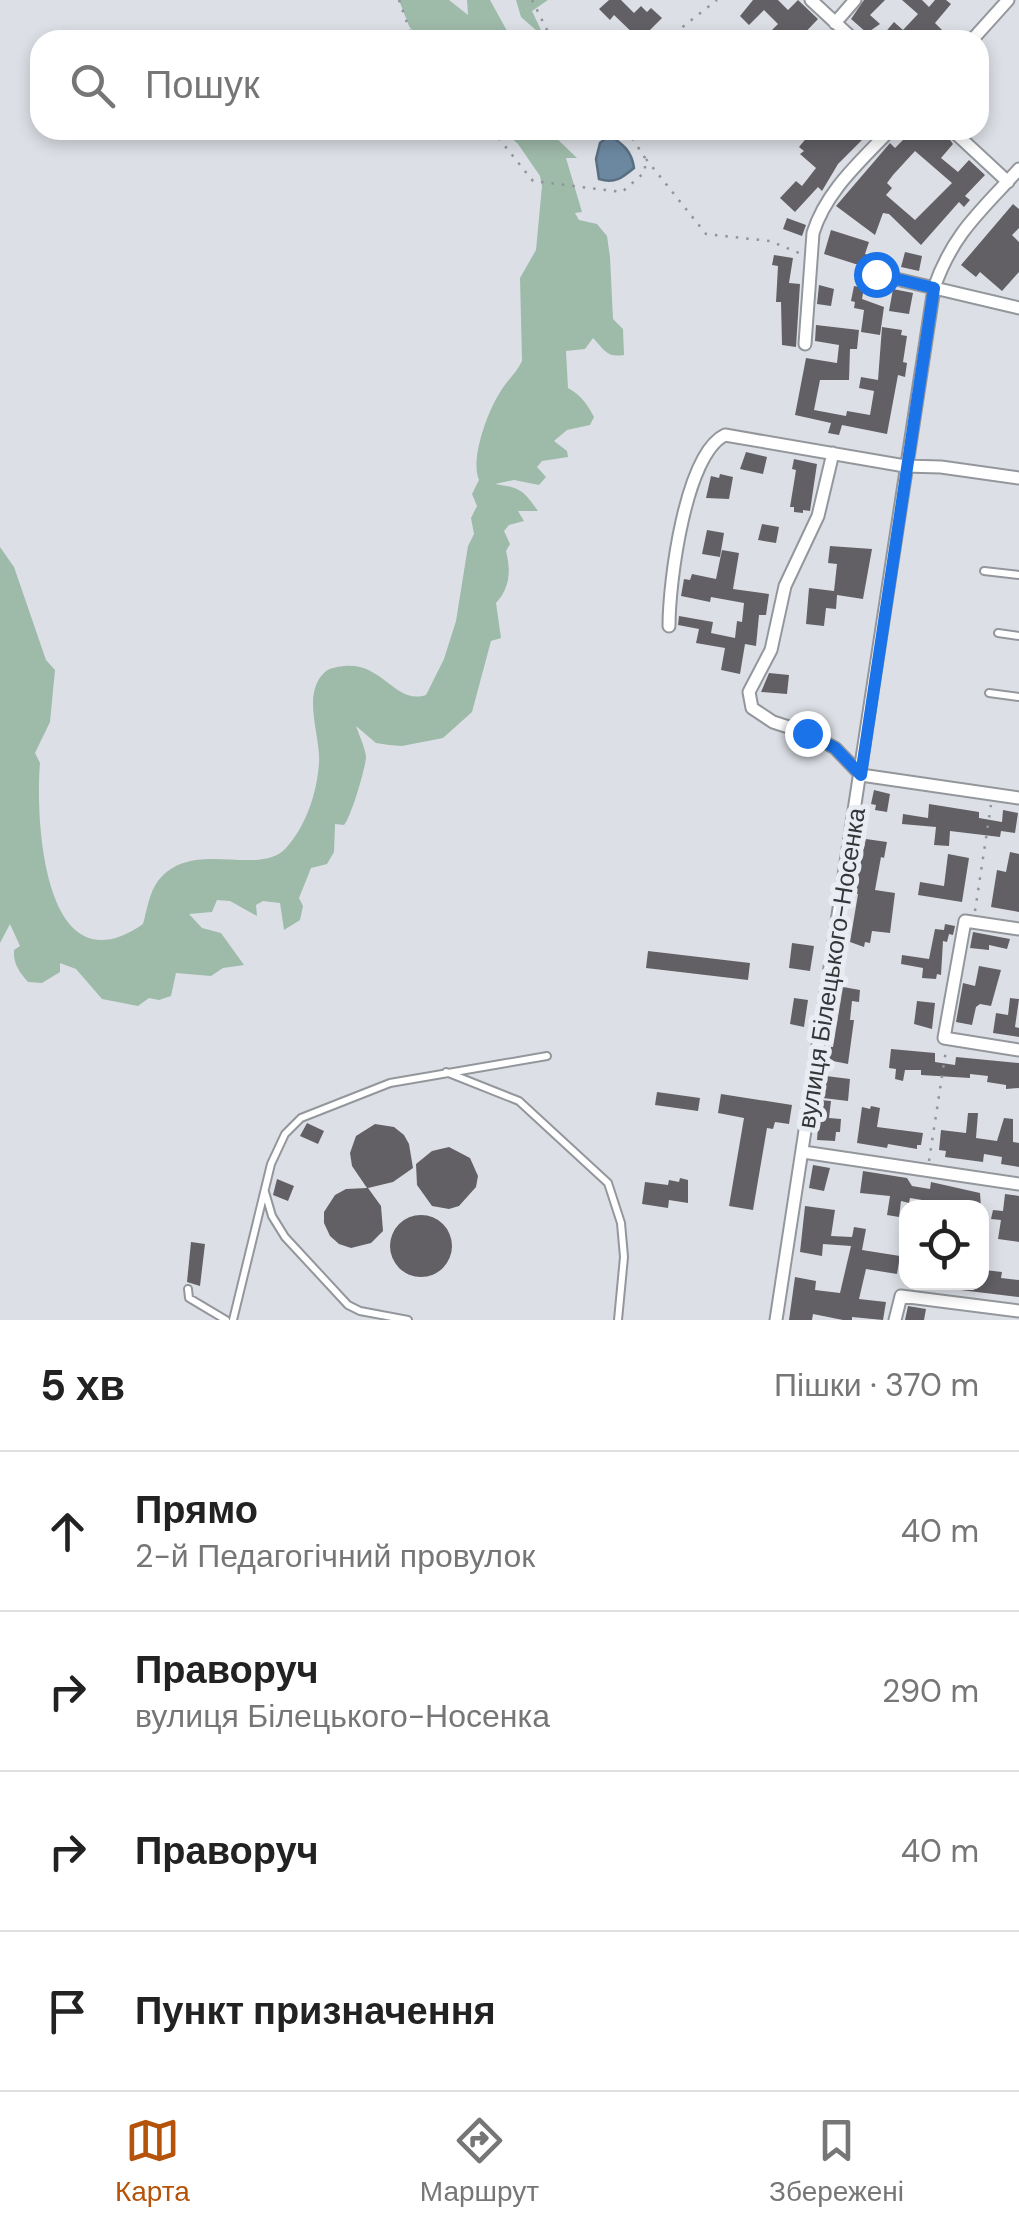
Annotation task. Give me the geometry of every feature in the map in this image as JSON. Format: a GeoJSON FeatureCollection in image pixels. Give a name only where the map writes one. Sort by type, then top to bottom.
{"type":"FeatureCollection","features":[{"type":"Feature","properties":{"kind":"street"},"geometry":{"type":"LineString","coordinates":[[811,0],[843,30]]}},
{"type":"Feature","properties":{"kind":"street"},"geometry":{"type":"LineString","coordinates":[[835,22],[855,0]]}},
{"type":"Feature","properties":{"kind":"street"},"geometry":{"type":"LineString","coordinates":[[981,30],[1008,0]]}},
{"type":"Feature","properties":{"kind":"street"},"geometry":{"type":"LineString","coordinates":[[804,344],[812,233],[829,196],[881,140]]}},
{"type":"Feature","properties":{"kind":"street"},"geometry":{"type":"LineString","coordinates":[[963,140],[1008,182]]}},
{"type":"Feature","properties":{"kind":"street","name":"вулиця Білецького-Носенка"},"geometry":{"type":"LineString","coordinates":[[776,1320],[934,288],[956,238],[1019,169]]}},
{"type":"Feature","properties":{"kind":"street"},"geometry":{"type":"LineString","coordinates":[[876,274],[1019,308]]}},
{"type":"Feature","properties":{"kind":"street"},"geometry":{"type":"LineString","coordinates":[[669,626],[672,571],[691,490],[708,448],[719,438],[736,434],[905,466],[1019,478]]}},
{"type":"Feature","properties":{"kind":"street"},"geometry":{"type":"LineString","coordinates":[[833,453],[818,516],[785,586],[771,650],[749,692],[752,708],[773,722],[807,733],[835,748],[861,775],[1019,798]]}},
{"type":"Feature","properties":{"kind":"street"},"geometry":{"type":"LineString","coordinates":[[1019,929],[964,921],[944,1038],[1019,1050]]}},
{"type":"Feature","properties":{"kind":"street"},"geometry":{"type":"LineString","coordinates":[[804,1152],[1019,1184]]}},
{"type":"Feature","properties":{"kind":"street"},"geometry":{"type":"LineString","coordinates":[[895,1320],[896,1292],[1019,1311]]}},
{"type":"Feature","properties":{"kind":"lane"},"geometry":{"type":"LineString","coordinates":[[984,571],[1019,575]]}},
{"type":"Feature","properties":{"kind":"lane"},"geometry":{"type":"LineString","coordinates":[[998,633],[1019,636]]}},
{"type":"Feature","properties":{"kind":"lane"},"geometry":{"type":"LineString","coordinates":[[989,692],[1019,697]]}},
{"type":"Feature","properties":{"kind":"lane"},"geometry":{"type":"LineString","coordinates":[[188,1289],[189,1298],[230,1320],[271,1164],[285,1134],[301,1118],[390,1084],[547,1056]]}},
{"type":"Feature","properties":{"kind":"lane"},"geometry":{"type":"LineString","coordinates":[[445,1072],[519,1101],[608,1184],[621,1223],[624,1256],[618,1320]]}},
{"type":"Feature","properties":{"kind":"lane"},"geometry":{"type":"LineString","coordinates":[[264,1190],[272,1216],[285,1236],[348,1305],[408,1320]]}},
{"type":"Feature","properties":{"kind":"path"},"geometry":{"type":"LineString","coordinates":[[399,0],[410,30]]}},
{"type":"Feature","properties":{"kind":"path"},"geometry":{"type":"LineString","coordinates":[[532,0],[547,30]]}},
{"type":"Feature","properties":{"kind":"path"},"geometry":{"type":"LineString","coordinates":[[679,30],[717,0]]}},
{"type":"Feature","properties":{"kind":"path"},"geometry":{"type":"LineString","coordinates":[[500,140],[532,181],[622,192],[646,172],[645,158]]}},
{"type":"Feature","properties":{"kind":"path"},"geometry":{"type":"LineString","coordinates":[[633,140],[706,234],[770,241],[810,257]]}},
{"type":"Feature","properties":{"kind":"path"},"geometry":{"type":"LineString","coordinates":[[973,922],[992,794]]}},
{"type":"Feature","properties":{"kind":"path"},"geometry":{"type":"LineString","coordinates":[[928,1170],[948,1038]]}},
{"type":"Feature","properties":{"kind":"green space"},"geometry":{"type":"Polygon","coordinates":[[[399,0],[449,0],[468,15],[467,0],[490,0],[506,30],[412,30],[399,0]]]}},
{"type":"Feature","properties":{"kind":"green space"},"geometry":{"type":"Polygon","coordinates":[[[516,0],[548,0],[532,11],[541,30],[521,17],[516,0]]]}},
{"type":"Feature","properties":{"kind":"green space"},"geometry":{"type":"Polygon","coordinates":[[[514,140],[558,140],[577,158],[566,158],[582,212],[575,213],[579,220],[597,224],[607,236],[613,319],[623,329],[624,355],[609,354],[593,338],[585,349],[566,351],[568,388],[589,408],[594,417],[590,425],[567,430],[554,441],[567,451],[568,457],[542,461],[537,467],[546,477],[539,485],[514,480],[495,484],[521,491],[538,511],[518,511],[524,521],[509,525],[504,531],[510,544],[506,551],[507,585],[496,603],[501,638],[491,641],[472,712],[443,738],[402,746],[376,743],[356,726],[366,757],[361,781],[344,825],[335,824],[334,852],[327,864],[311,868],[299,898],[303,906],[300,920],[284,930],[280,903],[263,901],[256,905],[257,916],[230,901],[217,900],[212,912],[189,914],[202,928],[221,933],[244,965],[223,968],[211,976],[176,973],[171,996],[149,998],[138,1006],[102,999],[76,969],[60,963],[60,972],[42,983],[28,982],[16,963],[14,950],[20,946],[10,924],[0,943],[0,547],[14,567],[46,660],[55,670],[50,722],[35,753],[40,763],[44,858],[52,891],[66,919],[84,936],[110,939],[143,924],[155,886],[172,868],[206,859],[259,860],[286,848],[305,819],[316,786],[319,753],[313,705],[323,674],[335,667],[357,667],[369,670],[406,694],[426,695],[444,659],[456,621],[468,546],[474,534],[471,518],[477,506],[472,494],[479,480],[478,449],[494,402],[522,361],[520,278],[536,250],[542,186],[540,176],[514,140]]]}},
{"type":"Feature","properties":{"kind":"water"},"geometry":{"type":"Polygon","coordinates":[[[619,142],[634,168],[614,180],[599,179],[596,159],[600,143],[619,142]]]}},
{"type":"Feature","properties":{"kind":"building"},"geometry":{"type":"Polygon","coordinates":[[[609,0],[621,0],[634,13],[641,6],[647,12],[651,8],[662,18],[650,30],[630,30],[614,15],[610,20],[599,9],[609,0]]]}},
{"type":"Feature","properties":{"kind":"building"},"geometry":{"type":"Polygon","coordinates":[[[753,0],[778,0],[788,10],[798,0],[818,19],[808,30],[772,30],[778,24],[764,10],[749,25],[740,16],[753,0]]]}},
{"type":"Feature","properties":{"kind":"building"},"geometry":{"type":"Polygon","coordinates":[[[864,0],[885,0],[870,15],[880,24],[871,30],[864,30],[851,19],[864,0]]]}},
{"type":"Feature","properties":{"kind":"building"},"geometry":{"type":"Polygon","coordinates":[[[902,0],[922,0],[929,7],[935,0],[951,4],[935,23],[942,30],[903,30],[918,14],[902,0]]]}},
{"type":"Feature","properties":{"kind":"building"},"geometry":{"type":"Polygon","coordinates":[[[894,22],[903,30],[887,30],[894,22]]]}},
{"type":"Feature","properties":{"kind":"building"},"geometry":{"type":"Polygon","coordinates":[[[805,140],[862,140],[838,164],[822,191],[818,187],[795,212],[780,198],[796,181],[802,186],[816,168],[800,154],[804,151],[799,147],[805,140]]]}},
{"type":"Feature","properties":{"kind":"building"},"geometry":{"type":"Polygon","coordinates":[[[903,140],[950,140],[953,144],[941,158],[958,172],[969,160],[985,175],[965,196],[970,200],[964,207],[959,202],[921,245],[889,214],[883,213],[875,235],[836,206],[890,143],[895,148],[903,140]],[[915,151],[887,183],[892,188],[886,195],[915,220],[952,183],[915,151]]]}},
{"type":"Feature","properties":{"kind":"building"},"geometry":{"type":"Polygon","coordinates":[[[1013,204],[1019,209],[1019,228],[1012,235],[1019,242],[1019,272],[1002,291],[980,272],[976,277],[961,265],[1013,204]]]}},
{"type":"Feature","properties":{"kind":"building"},"geometry":{"type":"Polygon","coordinates":[[[787,218],[806,225],[802,236],[783,229],[787,218]]]}},
{"type":"Feature","properties":{"kind":"building"},"geometry":{"type":"Polygon","coordinates":[[[831,230],[869,242],[865,254],[871,256],[868,268],[824,254],[831,230]]]}},
{"type":"Feature","properties":{"kind":"building"},"geometry":{"type":"Polygon","coordinates":[[[905,252],[922,256],[919,271],[901,267],[905,252]]]}},
{"type":"Feature","properties":{"kind":"building"},"geometry":{"type":"Polygon","coordinates":[[[774,255],[793,258],[789,283],[800,284],[796,347],[782,345],[781,302],[776,302],[778,266],[772,265],[774,255]]]}},
{"type":"Feature","properties":{"kind":"building"},"geometry":{"type":"Polygon","coordinates":[[[819,285],[834,289],[831,306],[817,304],[819,285]]]}},
{"type":"Feature","properties":{"kind":"building"},"geometry":{"type":"Polygon","coordinates":[[[854,286],[864,288],[862,299],[884,307],[880,335],[861,332],[864,310],[854,308],[855,302],[851,301],[854,286]]]}},
{"type":"Feature","properties":{"kind":"building"},"geometry":{"type":"Polygon","coordinates":[[[893,289],[913,293],[909,314],[889,311],[893,289]]]}},
{"type":"Feature","properties":{"kind":"building"},"geometry":{"type":"Polygon","coordinates":[[[816,325],[859,330],[857,349],[850,349],[849,380],[820,380],[814,410],[846,416],[847,411],[870,415],[874,391],[859,388],[861,377],[878,380],[882,327],[902,330],[901,335],[907,336],[905,377],[898,375],[887,434],[842,425],[839,435],[828,433],[831,423],[795,415],[806,358],[837,363],[839,345],[815,341],[816,325]]]}},
{"type":"Feature","properties":{"kind":"building"},"geometry":{"type":"Polygon","coordinates":[[[746,452],[767,457],[763,474],[740,469],[746,452]]]}},
{"type":"Feature","properties":{"kind":"building"},"geometry":{"type":"Polygon","coordinates":[[[794,459],[817,464],[810,511],[803,513],[790,507],[794,459]]]}},
{"type":"Feature","properties":{"kind":"building"},"geometry":{"type":"Polygon","coordinates":[[[720,474],[733,477],[729,499],[706,498],[711,476],[719,478],[720,474]]]}},
{"type":"Feature","properties":{"kind":"building"},"geometry":{"type":"Polygon","coordinates":[[[762,524],[779,527],[776,543],[758,540],[762,524]]]}},
{"type":"Feature","properties":{"kind":"building"},"geometry":{"type":"Polygon","coordinates":[[[707,530],[724,533],[720,557],[702,554],[707,530]]]}},
{"type":"Feature","properties":{"kind":"building"},"geometry":{"type":"Polygon","coordinates":[[[830,546],[872,549],[863,599],[837,595],[836,609],[826,608],[824,626],[806,624],[809,588],[834,591],[837,564],[828,563],[830,546]]]}},
{"type":"Feature","properties":{"kind":"building"},"geometry":{"type":"Polygon","coordinates":[[[722,550],[739,553],[733,589],[769,594],[766,615],[759,615],[756,646],[745,644],[740,674],[721,670],[725,648],[696,643],[699,629],[678,625],[679,616],[713,622],[711,633],[735,638],[744,603],[681,596],[684,579],[690,580],[692,574],[716,579],[722,550]]]}},
{"type":"Feature","properties":{"kind":"building"},"geometry":{"type":"Polygon","coordinates":[[[769,673],[789,675],[787,694],[761,692],[769,673]]]}},
{"type":"Feature","properties":{"kind":"building"},"geometry":{"type":"Polygon","coordinates":[[[874,790],[890,794],[887,812],[875,810],[876,805],[871,804],[874,790]]]}},
{"type":"Feature","properties":{"kind":"building"},"geometry":{"type":"Polygon","coordinates":[[[929,804],[979,812],[979,818],[1002,822],[1003,810],[1018,813],[1015,833],[1001,831],[1000,837],[950,831],[949,846],[934,845],[936,827],[902,824],[903,814],[928,818],[929,804]]]}},
{"type":"Feature","properties":{"kind":"building"},"geometry":{"type":"Polygon","coordinates":[[[866,839],[887,842],[875,890],[895,893],[890,933],[872,931],[870,943],[865,942],[864,947],[850,942],[858,894],[854,893],[855,885],[866,839]]]}},
{"type":"Feature","properties":{"kind":"building"},"geometry":{"type":"Polygon","coordinates":[[[1010,852],[1019,854],[1019,912],[991,907],[997,870],[1006,872],[1010,852]]]}},
{"type":"Feature","properties":{"kind":"building"},"geometry":{"type":"Polygon","coordinates":[[[948,854],[969,858],[962,902],[918,895],[920,882],[944,886],[948,854]]]}},
{"type":"Feature","properties":{"kind":"building"},"geometry":{"type":"Polygon","coordinates":[[[945,924],[955,926],[953,935],[943,941],[941,975],[937,974],[936,979],[922,978],[923,968],[901,964],[902,955],[929,959],[935,929],[944,930],[945,924]]]}},
{"type":"Feature","properties":{"kind":"building"},"geometry":{"type":"Polygon","coordinates":[[[973,932],[1010,939],[1007,949],[989,945],[989,950],[970,948],[973,932]]]}},
{"type":"Feature","properties":{"kind":"building"},"geometry":{"type":"Polygon","coordinates":[[[792,943],[814,946],[810,971],[789,968],[792,943]]]}},
{"type":"Feature","properties":{"kind":"building"},"geometry":{"type":"Polygon","coordinates":[[[648,951],[750,963],[748,980],[646,968],[648,951]]]}},
{"type":"Feature","properties":{"kind":"building"},"geometry":{"type":"Polygon","coordinates":[[[979,966],[1001,970],[991,1006],[976,1007],[972,1025],[956,1022],[963,983],[975,986],[979,966]]]}},
{"type":"Feature","properties":{"kind":"building"},"geometry":{"type":"Polygon","coordinates":[[[843,987],[860,990],[859,1002],[852,1001],[850,1020],[854,1020],[848,1064],[828,1060],[843,987]]]}},
{"type":"Feature","properties":{"kind":"building"},"geometry":{"type":"Polygon","coordinates":[[[794,998],[808,1000],[804,1027],[790,1024],[794,998]]]}},
{"type":"Feature","properties":{"kind":"building"},"geometry":{"type":"Polygon","coordinates":[[[1010,998],[1019,999],[1015,1027],[1019,1028],[1019,1037],[993,1033],[996,1013],[1008,1015],[1010,998]]]}},
{"type":"Feature","properties":{"kind":"building"},"geometry":{"type":"Polygon","coordinates":[[[917,1001],[935,1003],[932,1029],[914,1024],[917,1001]]]}},
{"type":"Feature","properties":{"kind":"building"},"geometry":{"type":"Polygon","coordinates":[[[891,1049],[935,1053],[935,1062],[955,1065],[956,1057],[1019,1063],[1019,1088],[1006,1089],[1006,1085],[987,1082],[988,1076],[921,1075],[921,1070],[905,1070],[903,1081],[895,1079],[896,1069],[889,1068],[891,1049]]]}},
{"type":"Feature","properties":{"kind":"building"},"geometry":{"type":"Polygon","coordinates":[[[826,1076],[850,1079],[848,1101],[823,1098],[826,1076]]]}},
{"type":"Feature","properties":{"kind":"building"},"geometry":{"type":"Polygon","coordinates":[[[657,1092],[700,1098],[698,1111],[655,1105],[657,1092]]]}},
{"type":"Feature","properties":{"kind":"building"},"geometry":{"type":"Polygon","coordinates":[[[721,1094],[792,1105],[789,1124],[775,1122],[773,1129],[767,1128],[753,1210],[729,1206],[744,1118],[718,1113],[721,1094]]]}},
{"type":"Feature","properties":{"kind":"building"},"geometry":{"type":"Polygon","coordinates":[[[820,1100],[831,1101],[829,1118],[841,1119],[835,1141],[817,1140],[820,1100]]]}},
{"type":"Feature","properties":{"kind":"building"},"geometry":{"type":"Polygon","coordinates":[[[862,1107],[880,1108],[877,1127],[923,1133],[921,1145],[917,1149],[857,1143],[862,1107]]]}},
{"type":"Feature","properties":{"kind":"building"},"geometry":{"type":"Polygon","coordinates":[[[968,1113],[978,1113],[976,1138],[997,1141],[1004,1118],[1013,1119],[1019,1167],[1001,1164],[1002,1157],[984,1154],[983,1162],[945,1157],[946,1151],[939,1150],[941,1130],[966,1133],[968,1113]]]}},
{"type":"Feature","properties":{"kind":"building"},"geometry":{"type":"Polygon","coordinates":[[[307,1123],[324,1131],[318,1144],[300,1136],[307,1123]]]}},
{"type":"Feature","properties":{"kind":"building"},"geometry":{"type":"Polygon","coordinates":[[[375,1124],[394,1127],[404,1135],[413,1168],[393,1182],[368,1188],[381,1206],[383,1231],[371,1243],[351,1248],[330,1236],[324,1212],[335,1195],[346,1189],[367,1188],[352,1166],[350,1153],[356,1136],[375,1124]]]}},
{"type":"Feature","properties":{"kind":"building"},"geometry":{"type":"Polygon","coordinates":[[[449,1147],[470,1158],[478,1176],[476,1187],[459,1206],[449,1209],[432,1206],[417,1185],[416,1164],[432,1151],[449,1147]]]}},
{"type":"Feature","properties":{"kind":"building"},"geometry":{"type":"Polygon","coordinates":[[[813,1165],[830,1168],[824,1191],[809,1188],[813,1165]]]}},
{"type":"Feature","properties":{"kind":"building"},"geometry":{"type":"Polygon","coordinates":[[[863,1171],[907,1178],[912,1186],[930,1189],[931,1182],[980,1193],[980,1200],[899,1200],[899,1217],[887,1215],[890,1196],[860,1193],[863,1171]]]}},
{"type":"Feature","properties":{"kind":"building"},"geometry":{"type":"Polygon","coordinates":[[[680,1178],[688,1180],[688,1203],[669,1200],[668,1208],[642,1204],[645,1182],[668,1185],[669,1180],[679,1182],[680,1178]]]}},
{"type":"Feature","properties":{"kind":"building"},"geometry":{"type":"Polygon","coordinates":[[[277,1179],[294,1186],[288,1201],[273,1195],[277,1179]]]}},
{"type":"Feature","properties":{"kind":"building"},"geometry":{"type":"Polygon","coordinates":[[[1005,1194],[1019,1196],[1019,1242],[998,1239],[1001,1220],[991,1219],[993,1210],[1003,1211],[1005,1194]]]}},
{"type":"Feature","properties":{"kind":"building"},"geometry":{"type":"Polygon","coordinates":[[[805,1206],[835,1210],[831,1236],[852,1237],[854,1227],[866,1229],[862,1250],[899,1256],[897,1274],[866,1269],[859,1299],[886,1302],[883,1320],[843,1320],[813,1314],[812,1320],[789,1320],[795,1277],[816,1281],[815,1290],[840,1293],[851,1246],[823,1244],[822,1256],[800,1252],[805,1206]]]}},
{"type":"Feature","properties":{"kind":"building"},"geometry":{"type":"Polygon","coordinates":[[[421,1215],[443,1224],[452,1246],[443,1268],[421,1277],[399,1268],[390,1246],[399,1224],[421,1215]]]}},
{"type":"Feature","properties":{"kind":"building"},"geometry":{"type":"Polygon","coordinates":[[[191,1242],[205,1244],[200,1286],[187,1282],[191,1242]]]}},
{"type":"Feature","properties":{"kind":"building"},"geometry":{"type":"Polygon","coordinates":[[[989,1270],[1002,1272],[1001,1278],[1019,1280],[1019,1297],[961,1290],[989,1290],[989,1270]]]}},
{"type":"Feature","properties":{"kind":"building"},"geometry":{"type":"Polygon","coordinates":[[[908,1306],[926,1309],[924,1320],[905,1320],[908,1306]]]}},
{"type":"Feature","properties":{"kind":"route"},"geometry":{"type":"LineString","coordinates":[[807,733],[835,748],[861,775],[934,288],[876,274]]}}]}
